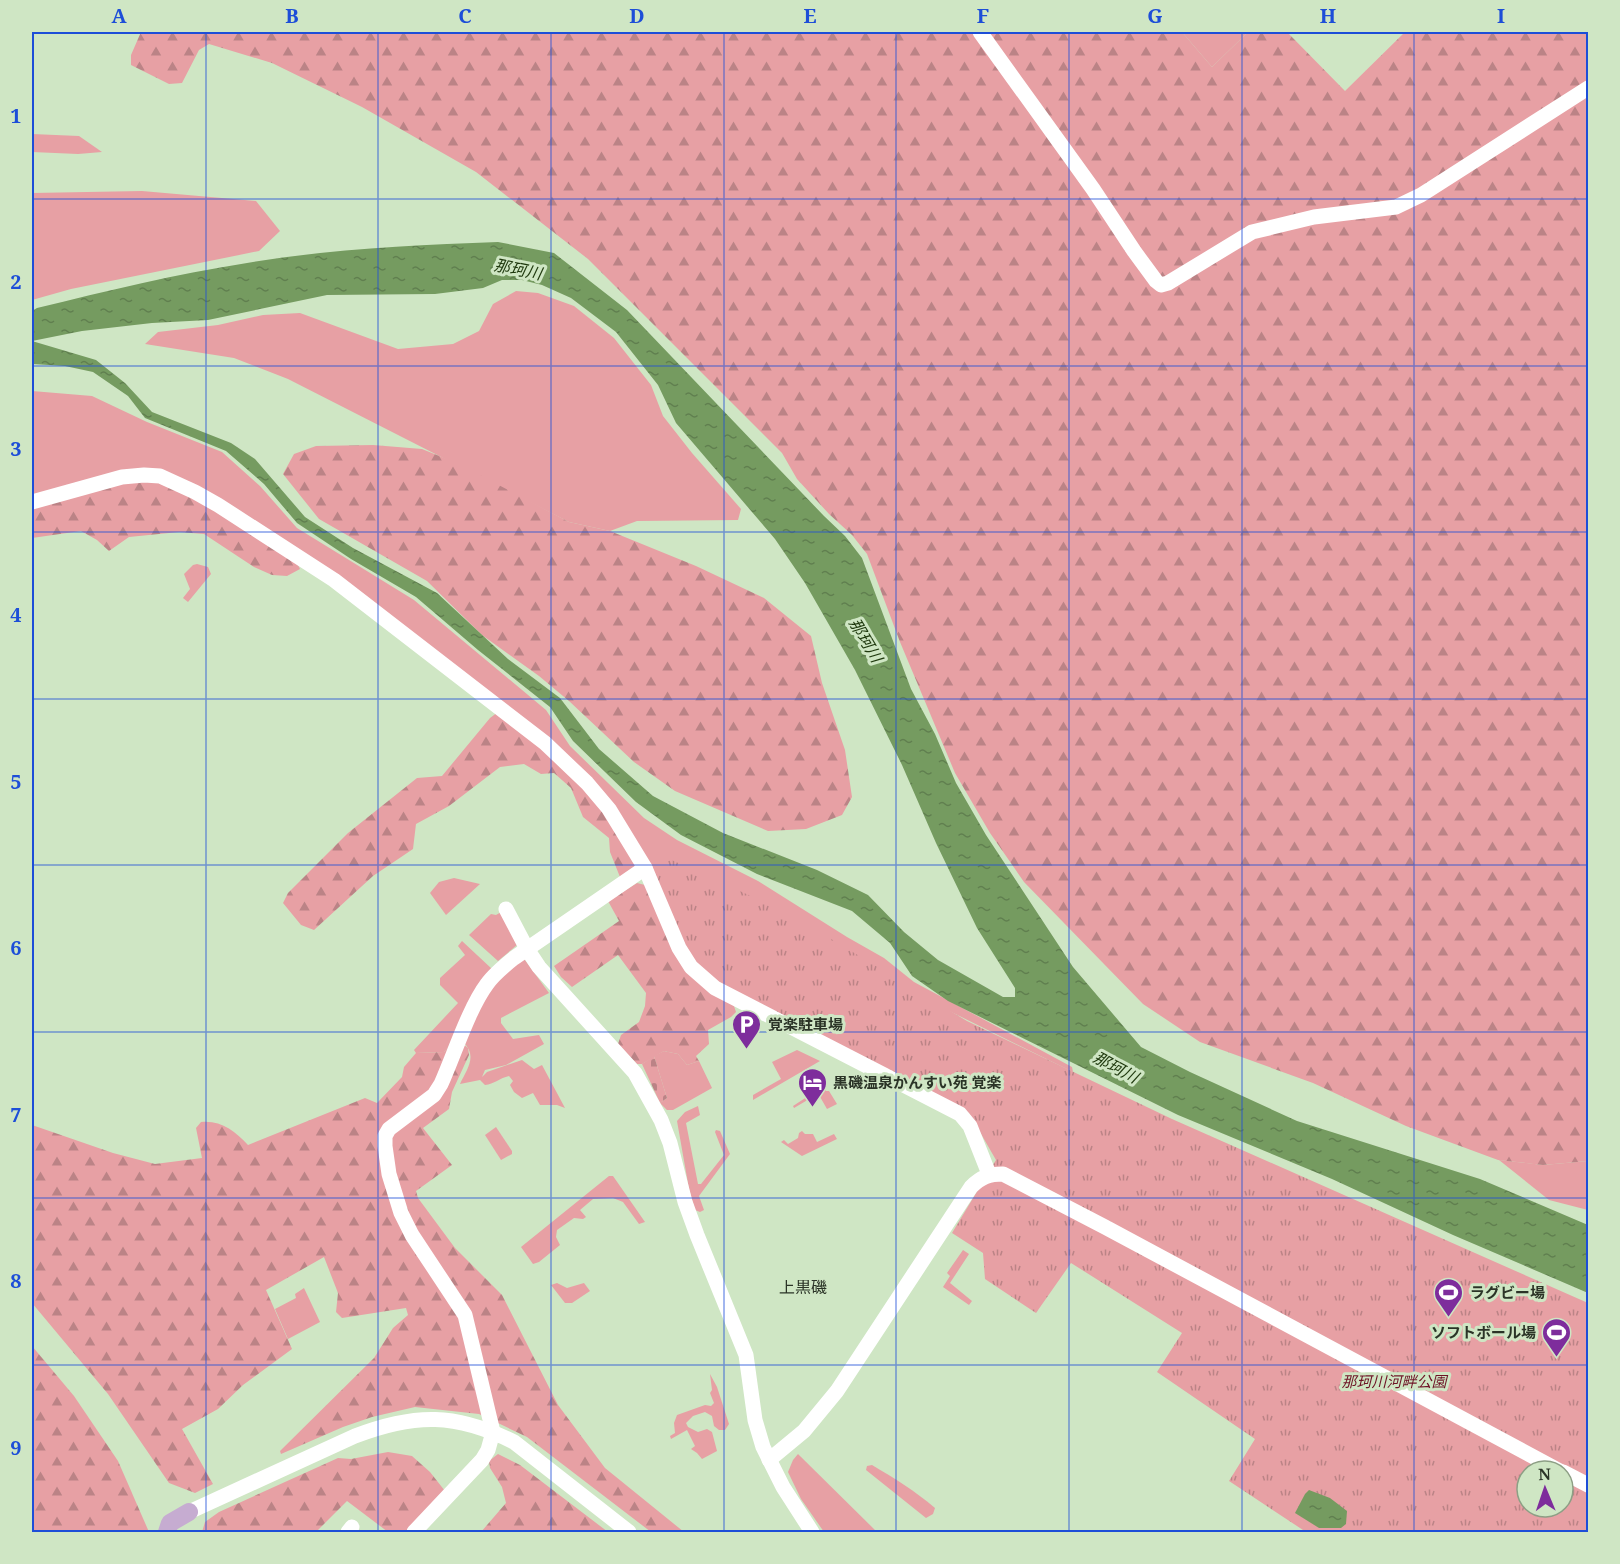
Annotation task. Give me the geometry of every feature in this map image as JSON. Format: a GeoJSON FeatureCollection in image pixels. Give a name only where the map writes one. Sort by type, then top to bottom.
{"type":"FeatureCollection","features":[{"type":"Feature","properties":{"kind":"main road"},"geometry":{"type":"LineString","coordinates":[[167,1533],[170,1523],[189,1512]]}},
{"type":"Feature","properties":{"kind":"main road"},"geometry":{"type":"LineString","coordinates":[[187,1533],[189,1512]]}},
{"type":"Feature","properties":{"kind":"street"},"geometry":{"type":"LineString","coordinates":[[980,32],[1093,189],[1134,251],[1161,285],[1252,232],[1314,217],[1396,207],[1421,195],[1588,88]]}},
{"type":"Feature","properties":{"kind":"street"},"geometry":{"type":"LineString","coordinates":[[32,502],[122,477],[160,476],[218,506],[334,580],[545,743],[587,783],[609,809],[645,868],[679,948],[691,967],[715,988],[960,1114],[970,1125],[989,1174]]}},
{"type":"Feature","properties":{"kind":"street"},"geometry":{"type":"LineString","coordinates":[[414,1533],[482,1460],[488,1450],[493,1432],[465,1315],[412,1235],[401,1214],[389,1174],[385,1136],[389,1129],[434,1095],[477,999],[487,984],[514,957],[645,868]]}},
{"type":"Feature","properties":{"kind":"street"},"geometry":{"type":"LineString","coordinates":[[506,909],[527,949],[552,984],[634,1073],[661,1120],[697,1235],[746,1355],[755,1420],[770,1460],[798,1513],[812,1533]]}},
{"type":"Feature","properties":{"kind":"street"},"geometry":{"type":"LineString","coordinates":[[770,1460],[804,1431],[821,1412],[971,1187],[977,1180],[989,1174],[1003,1174],[1016,1180],[1538,1459]]}},
{"type":"Feature","properties":{"kind":"street"},"geometry":{"type":"LineString","coordinates":[[189,1512],[331,1445],[381,1426],[432,1419],[462,1422],[514,1442],[629,1533]]}},
{"type":"Feature","properties":{"kind":"green space"},"geometry":{"type":"Polygon","coordinates":[[[141,32],[1182,32],[1212,67],[1248,32],[1259,32],[1289,34],[1345,91],[1405,32],[1459,32],[1462,34],[1465,32],[1588,32],[1588,1161],[1543,1165],[1498,1160],[1406,1126],[1313,1083],[1200,1042],[1143,1004],[1024,882],[990,833],[955,773],[900,642],[867,554],[852,535],[797,479],[782,453],[588,259],[476,172],[362,107],[272,63],[209,44],[199,50],[182,83],[169,84],[131,65],[131,55],[141,32]]]}},
{"type":"Feature","properties":{"kind":"green space"},"geometry":{"type":"Polygon","coordinates":[[[1182,32],[1248,32],[1212,67],[1182,32]]]}},
{"type":"Feature","properties":{"kind":"green space"},"geometry":{"type":"Polygon","coordinates":[[[32,134],[79,136],[102,152],[78,154],[32,152],[32,134]]]}},
{"type":"Feature","properties":{"kind":"green space"},"geometry":{"type":"Polygon","coordinates":[[[142,191],[256,201],[280,231],[259,251],[71,289],[32,300],[32,193],[142,191]]]}},
{"type":"Feature","properties":{"kind":"green space"},"geometry":{"type":"Polygon","coordinates":[[[516,291],[538,293],[574,306],[614,338],[651,385],[663,416],[741,509],[738,520],[637,521],[610,531],[569,522],[288,379],[234,358],[145,344],[158,332],[218,325],[263,315],[300,313],[398,349],[453,344],[479,331],[493,304],[516,291]]]}},
{"type":"Feature","properties":{"kind":"green space"},"geometry":{"type":"Polygon","coordinates":[[[32,391],[92,396],[147,422],[222,452],[260,486],[297,528],[414,600],[546,710],[570,746],[644,818],[677,840],[758,881],[884,958],[914,982],[1072,1067],[1073,1072],[651,864],[591,780],[303,553],[32,497],[32,391]]]}},
{"type":"Feature","properties":{"kind":"green space"},"geometry":{"type":"Polygon","coordinates":[[[373,445],[422,449],[459,464],[569,522],[610,531],[696,566],[764,598],[811,636],[822,683],[845,750],[852,797],[842,815],[806,829],[768,831],[675,791],[634,762],[539,676],[482,635],[427,581],[319,519],[283,474],[294,454],[316,446],[373,445]]]}},
{"type":"Feature","properties":{"kind":"green space"},"geometry":{"type":"Polygon","coordinates":[[[162,480],[201,499],[296,561],[300,569],[287,576],[272,575],[254,567],[204,534],[179,532],[129,537],[109,551],[97,540],[81,531],[32,538],[32,505],[121,482],[162,480]]]}},
{"type":"Feature","properties":{"kind":"green space"},"geometry":{"type":"Polygon","coordinates":[[[197,564],[208,567],[211,574],[188,602],[183,598],[190,589],[184,574],[197,564]]]}},
{"type":"Feature","properties":{"kind":"green space"},"geometry":{"type":"Polygon","coordinates":[[[498,712],[586,787],[637,865],[620,877],[610,852],[609,838],[583,817],[571,788],[554,773],[541,774],[524,764],[500,767],[449,806],[416,824],[413,849],[373,876],[314,930],[301,925],[283,903],[288,893],[348,833],[417,778],[442,776],[490,718],[498,712]]]}},
{"type":"Feature","properties":{"kind":"green space","name":"那珂川河畔公園"},"geometry":{"type":"Polygon","coordinates":[[[665,857],[788,913],[967,1021],[1172,1119],[1588,1303],[1588,1532],[1306,1532],[1229,1481],[1255,1439],[1157,1372],[1182,1333],[1071,1263],[1036,1313],[985,1279],[983,1253],[952,1233],[996,1160],[969,1113],[722,988],[696,966],[682,945],[651,864],[665,857]]]}},
{"type":"Feature","properties":{"kind":"green space"},"geometry":{"type":"Polygon","coordinates":[[[454,878],[480,884],[446,915],[430,893],[439,882],[454,878]]]}},
{"type":"Feature","properties":{"kind":"green space"},"geometry":{"type":"Polygon","coordinates":[[[637,883],[645,885],[734,1006],[736,1012],[708,1030],[709,1044],[696,1056],[699,1061],[687,1065],[678,1054],[664,1051],[642,1064],[637,1064],[618,1044],[621,1035],[639,1022],[645,1006],[646,993],[618,955],[572,987],[561,977],[554,966],[619,921],[608,901],[637,883]]]}},
{"type":"Feature","properties":{"kind":"green space"},"geometry":{"type":"Polygon","coordinates":[[[503,911],[517,945],[498,961],[469,935],[491,914],[496,915],[503,911]]]}},
{"type":"Feature","properties":{"kind":"green space"},"geometry":{"type":"Polygon","coordinates":[[[462,941],[492,969],[456,1038],[444,1052],[416,1053],[414,1050],[458,1003],[440,985],[440,978],[465,955],[458,946],[462,941]]]}},
{"type":"Feature","properties":{"kind":"green space"},"geometry":{"type":"Polygon","coordinates":[[[522,956],[549,993],[501,1018],[501,1023],[513,1039],[539,1035],[544,1044],[506,1065],[485,1070],[482,1077],[487,1072],[522,1060],[534,1069],[542,1065],[565,1108],[557,1105],[540,1105],[533,1093],[522,1098],[514,1092],[510,1085],[513,1081],[509,1076],[485,1085],[480,1080],[460,1084],[470,1063],[470,1052],[463,1042],[487,991],[522,956]]]}},
{"type":"Feature","properties":{"kind":"green space"},"geometry":{"type":"Polygon","coordinates":[[[456,1038],[468,1048],[469,1055],[452,1092],[449,1109],[423,1128],[452,1165],[416,1191],[418,1198],[455,1248],[502,1295],[558,1405],[605,1468],[684,1532],[651,1532],[527,1437],[479,1414],[415,1407],[372,1417],[343,1427],[281,1454],[280,1451],[374,1358],[393,1328],[408,1315],[406,1308],[342,1318],[336,1312],[338,1293],[324,1257],[266,1290],[292,1349],[243,1385],[218,1409],[182,1429],[213,1484],[195,1493],[169,1483],[108,1394],[32,1303],[32,1125],[113,1153],[155,1164],[202,1158],[196,1128],[201,1122],[221,1125],[238,1135],[248,1145],[365,1098],[377,1103],[402,1077],[404,1067],[416,1053],[444,1052],[456,1038]]]}},
{"type":"Feature","properties":{"kind":"green space"},"geometry":{"type":"Polygon","coordinates":[[[797,1050],[820,1061],[753,1100],[753,1095],[781,1079],[772,1062],[797,1050]]]}},
{"type":"Feature","properties":{"kind":"green space"},"geometry":{"type":"Polygon","coordinates":[[[664,1051],[678,1054],[687,1065],[699,1061],[712,1088],[673,1110],[667,1110],[660,1103],[667,1098],[654,1056],[664,1051]]]}},
{"type":"Feature","properties":{"kind":"green space"},"geometry":{"type":"Polygon","coordinates":[[[654,1056],[667,1098],[660,1103],[642,1064],[654,1056]]]}},
{"type":"Feature","properties":{"kind":"green space"},"geometry":{"type":"Polygon","coordinates":[[[821,1074],[823,1077],[821,1082],[837,1104],[827,1109],[819,1095],[816,1095],[794,1108],[793,1106],[813,1093],[814,1090],[809,1081],[821,1074]]]}},
{"type":"Feature","properties":{"kind":"green space"},"geometry":{"type":"Polygon","coordinates":[[[698,1106],[700,1115],[686,1123],[698,1184],[701,1184],[724,1155],[716,1130],[720,1131],[730,1154],[699,1196],[704,1210],[700,1212],[695,1210],[689,1189],[677,1121],[685,1112],[698,1106]]]}},
{"type":"Feature","properties":{"kind":"green space"},"geometry":{"type":"Polygon","coordinates":[[[496,1127],[512,1151],[512,1154],[501,1160],[485,1135],[496,1127]]]}},
{"type":"Feature","properties":{"kind":"green space"},"geometry":{"type":"Polygon","coordinates":[[[802,1131],[805,1134],[813,1134],[817,1142],[834,1134],[837,1139],[802,1156],[781,1142],[784,1140],[788,1144],[798,1138],[802,1131]]]}},
{"type":"Feature","properties":{"kind":"green space"},"geometry":{"type":"Polygon","coordinates":[[[1499,1160],[1543,1165],[1588,1161],[1588,1210],[1549,1200],[1499,1160]]]}},
{"type":"Feature","properties":{"kind":"green space"},"geometry":{"type":"Polygon","coordinates":[[[609,1176],[613,1176],[645,1222],[639,1224],[623,1202],[613,1198],[593,1199],[580,1210],[586,1217],[574,1218],[557,1230],[556,1237],[560,1245],[539,1262],[533,1264],[521,1247],[609,1176]]]}},
{"type":"Feature","properties":{"kind":"green space"},"geometry":{"type":"Polygon","coordinates":[[[963,1250],[969,1254],[950,1283],[972,1301],[969,1305],[943,1287],[950,1276],[947,1273],[963,1250]]]}},
{"type":"Feature","properties":{"kind":"green space"},"geometry":{"type":"Polygon","coordinates":[[[557,1283],[567,1288],[584,1283],[590,1291],[572,1303],[565,1303],[551,1285],[557,1283]]]}},
{"type":"Feature","properties":{"kind":"green space"},"geometry":{"type":"Polygon","coordinates":[[[304,1288],[320,1322],[288,1339],[275,1309],[296,1298],[295,1294],[304,1288]]]}},
{"type":"Feature","properties":{"kind":"green space"},"geometry":{"type":"Polygon","coordinates":[[[32,1346],[74,1396],[118,1461],[149,1532],[32,1532],[32,1346]]]}},
{"type":"Feature","properties":{"kind":"green space"},"geometry":{"type":"Polygon","coordinates":[[[710,1374],[717,1387],[729,1424],[725,1430],[719,1430],[714,1426],[712,1416],[705,1412],[693,1416],[686,1423],[688,1427],[698,1432],[707,1429],[712,1432],[717,1451],[702,1459],[691,1449],[695,1446],[687,1430],[671,1439],[670,1436],[675,1433],[674,1423],[677,1415],[705,1405],[711,1406],[714,1403],[710,1393],[712,1390],[710,1374]]]}},
{"type":"Feature","properties":{"kind":"green space"},"geometry":{"type":"Polygon","coordinates":[[[388,1452],[412,1456],[430,1472],[445,1491],[405,1532],[388,1532],[347,1501],[316,1532],[202,1532],[205,1522],[219,1512],[338,1458],[351,1459],[388,1452]]]}},
{"type":"Feature","properties":{"kind":"green space"},"geometry":{"type":"Polygon","coordinates":[[[498,1454],[520,1465],[608,1532],[481,1532],[506,1503],[502,1487],[490,1468],[489,1461],[498,1454]]]}},
{"type":"Feature","properties":{"kind":"green space"},"geometry":{"type":"Polygon","coordinates":[[[798,1454],[877,1532],[824,1532],[801,1499],[788,1472],[798,1454]]]}},
{"type":"Feature","properties":{"kind":"green space"},"geometry":{"type":"Polygon","coordinates":[[[872,1465],[935,1508],[933,1514],[926,1518],[866,1470],[867,1466],[872,1465]]]}},
{"type":"Feature","properties":{"kind":"water","name":"那珂川"},"geometry":{"type":"Polygon","coordinates":[[[498,242],[554,253],[627,310],[845,536],[862,558],[911,689],[935,734],[956,783],[986,835],[1073,967],[1141,1047],[1297,1121],[1480,1179],[1588,1225],[1588,1293],[1453,1235],[1332,1179],[1178,1115],[948,1001],[912,976],[890,943],[852,911],[757,874],[681,835],[636,802],[573,741],[550,707],[416,597],[351,559],[297,523],[264,484],[226,451],[145,418],[128,396],[93,372],[65,366],[32,364],[32,341],[32,311],[37,308],[220,267],[278,258],[372,248],[498,242]],[[502,280],[483,288],[435,294],[327,295],[208,320],[152,323],[82,331],[32,341],[96,360],[125,383],[152,412],[231,443],[255,459],[305,517],[353,548],[437,593],[508,659],[560,698],[599,749],[653,796],[723,833],[817,870],[868,895],[904,932],[938,960],[1003,997],[1015,997],[1015,988],[977,928],[902,765],[855,670],[805,583],[775,539],[676,423],[658,385],[616,332],[571,298],[542,285],[522,280],[502,280]]]}},
{"type":"Feature","properties":{"kind":"water"},"geometry":{"type":"Polygon","coordinates":[[[1309,1490],[1330,1498],[1347,1511],[1346,1524],[1341,1528],[1319,1528],[1295,1513],[1309,1490]]]}},
{"type":"Feature","properties":{"kind":"place","name":"覚楽駐車場"},"geometry":{"type":"Point","coordinates":[747,1050]}},
{"type":"Feature","properties":{"kind":"place","name":"黒磯温泉かんすい苑 覚楽"},"geometry":{"type":"Point","coordinates":[812,1108]}},
{"type":"Feature","properties":{"kind":"place","name":"ラグビー場"},"geometry":{"type":"Point","coordinates":[1449,1318]}},
{"type":"Feature","properties":{"kind":"place","name":"ソフトボール場"},"geometry":{"type":"Point","coordinates":[1557,1358]}},
{"type":"Feature","properties":{"kind":"district","name":"上黒磯"},"geometry":{"type":"Point","coordinates":[803,1287]}}]}
